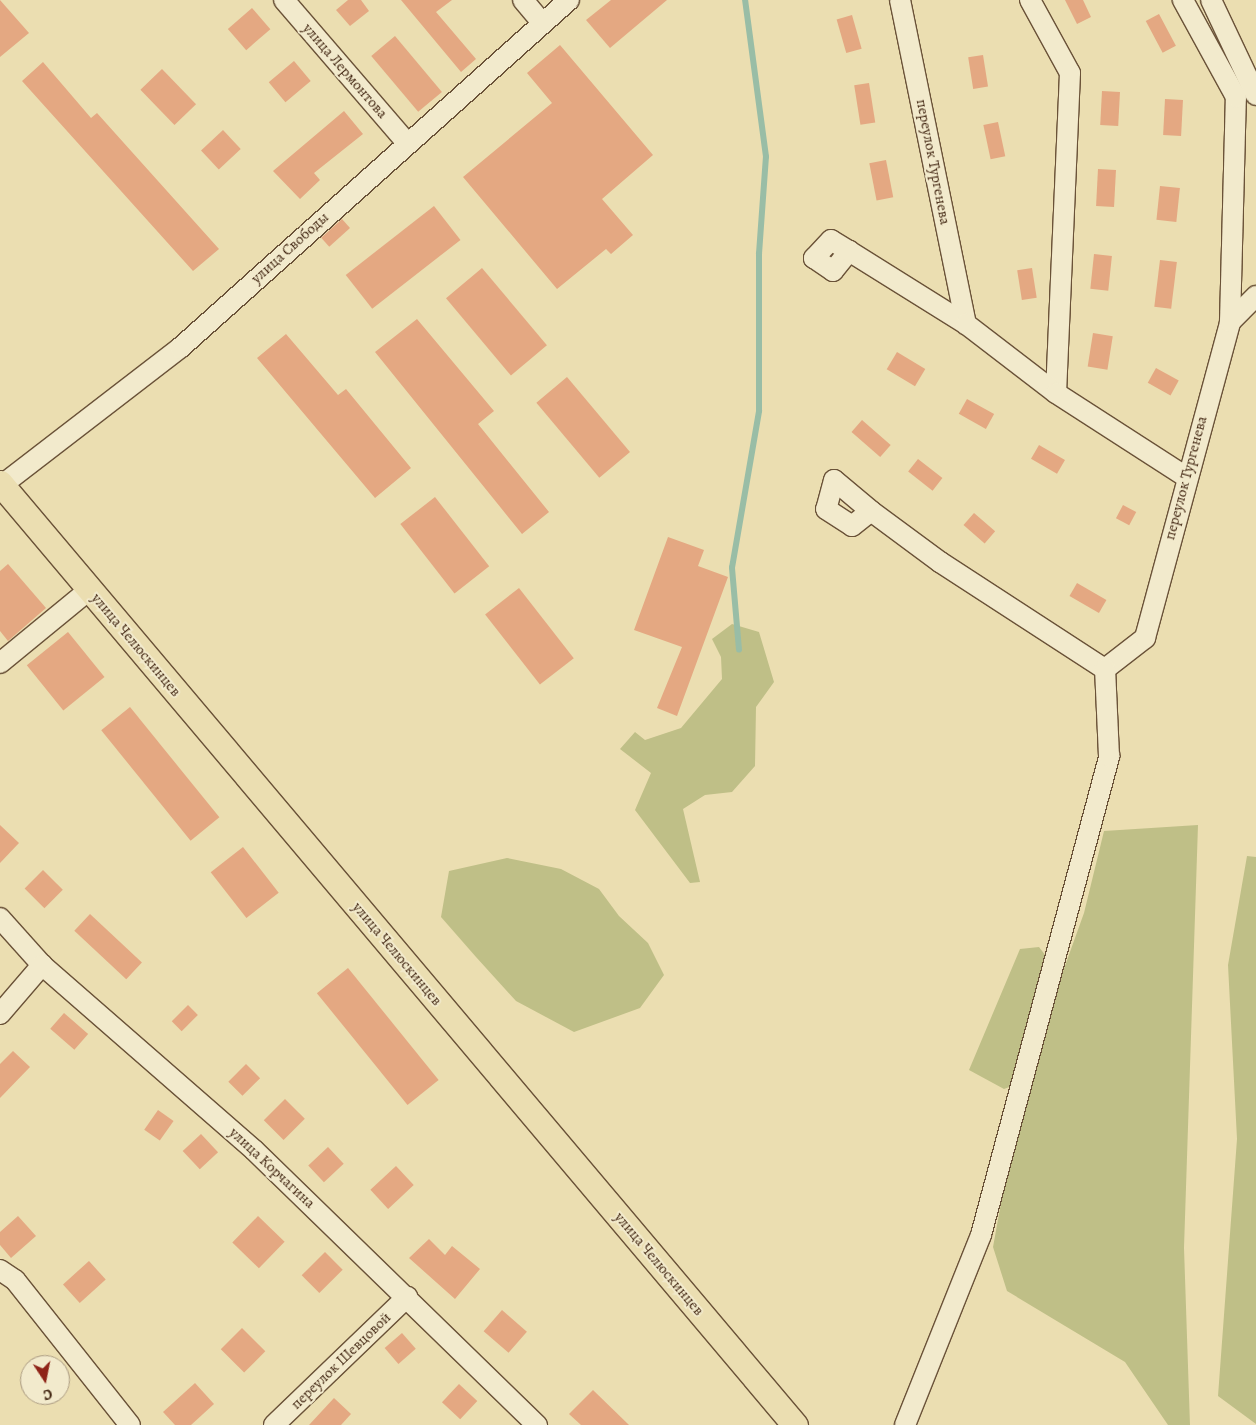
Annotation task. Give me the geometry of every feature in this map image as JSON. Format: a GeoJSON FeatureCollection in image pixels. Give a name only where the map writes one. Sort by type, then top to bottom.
{"type":"FeatureCollection","features":[{"type":"Feature","properties":{"kind":"main road","name":"улица Челюскинцев"},"geometry":{"type":"LineString","coordinates":[[1,484],[795,1425]]}},
{"type":"Feature","properties":{"kind":"street","name":"улица Лермонтова"},"geometry":{"type":"LineString","coordinates":[[284,0],[406,142]]}},
{"type":"Feature","properties":{"kind":"street"},"geometry":{"type":"LineString","coordinates":[[523,0],[542,23]]}},
{"type":"Feature","properties":{"kind":"street","name":"улица Свободы"},"geometry":{"type":"LineString","coordinates":[[1,484],[180,348],[406,142],[569,0]]}},
{"type":"Feature","properties":{"kind":"street","name":"переулок Тургенева"},"geometry":{"type":"LineString","coordinates":[[900,0],[966,324]]}},
{"type":"Feature","properties":{"kind":"street"},"geometry":{"type":"LineString","coordinates":[[1030,0],[1070,73],[1056,393]]}},
{"type":"Feature","properties":{"kind":"street"},"geometry":{"type":"LineString","coordinates":[[1183,0],[1248,93]]}},
{"type":"Feature","properties":{"kind":"street"},"geometry":{"type":"LineString","coordinates":[[1212,0],[1248,93]]}},
{"type":"Feature","properties":{"kind":"street","name":"переулок Тургенева"},"geometry":{"type":"LineString","coordinates":[[1106,669],[1145,638],[1185,476],[1230,322],[1248,93]]}},
{"type":"Feature","properties":{"kind":"street"},"geometry":{"type":"LineString","coordinates":[[849,251],[966,324],[1056,393],[1185,476]]}},
{"type":"Feature","properties":{"kind":"street"},"geometry":{"type":"LineString","coordinates":[[1230,322],[1256,296]]}},
{"type":"Feature","properties":{"kind":"street"},"geometry":{"type":"LineString","coordinates":[[871,511],[940,562],[1106,669],[1109,756],[981,1235],[905,1425]]}},
{"type":"Feature","properties":{"kind":"street"},"geometry":{"type":"LineString","coordinates":[[0,663],[89,590]]}},
{"type":"Feature","properties":{"kind":"street","name":"улица Корчагина"},"geometry":{"type":"LineString","coordinates":[[0,918],[42,965],[254,1150],[407,1296],[537,1425]]}},
{"type":"Feature","properties":{"kind":"street"},"geometry":{"type":"LineString","coordinates":[[0,1014],[42,965]]}},
{"type":"Feature","properties":{"kind":"street"},"geometry":{"type":"LineString","coordinates":[[0,1270],[15,1280],[130,1425]]}},
{"type":"Feature","properties":{"kind":"street","name":"переулок Шевцовой"},"geometry":{"type":"LineString","coordinates":[[274,1425],[407,1296]]}},
{"type":"Feature","properties":{"kind":"green space"},"geometry":{"type":"Polygon","coordinates":[[[732,624],[759,632],[774,682],[756,707],[755,766],[732,792],[705,795],[683,809],[700,882],[690,883],[635,810],[651,773],[620,749],[635,732],[645,740],[681,728],[722,679],[721,657],[712,639],[732,624]]]}},
{"type":"Feature","properties":{"kind":"green space"},"geometry":{"type":"Polygon","coordinates":[[[1198,825],[1184,1248],[1190,1425],[1168,1425],[1125,1362],[1007,1291],[993,1247],[1023,1082],[1004,1089],[969,1070],[1020,949],[1039,947],[1052,964],[1057,988],[1084,913],[1104,831],[1198,825]]]}},
{"type":"Feature","properties":{"kind":"green space"},"geometry":{"type":"Polygon","coordinates":[[[1247,856],[1256,857],[1256,1424],[1218,1396],[1237,1139],[1228,965],[1247,856]]]}},
{"type":"Feature","properties":{"kind":"green space"},"geometry":{"type":"Polygon","coordinates":[[[507,858],[561,869],[599,889],[619,916],[648,943],[664,975],[640,1008],[574,1032],[516,1001],[476,957],[441,917],[449,871],[507,858]]]}},
{"type":"Feature","properties":{"kind":"building"},"geometry":{"type":"Polygon","coordinates":[[[0,0],[29,33],[0,57],[0,0]]]}},
{"type":"Feature","properties":{"kind":"building"},"geometry":{"type":"Polygon","coordinates":[[[348,0],[361,0],[369,11],[350,26],[336,10],[348,0]]]}},
{"type":"Feature","properties":{"kind":"building"},"geometry":{"type":"Polygon","coordinates":[[[401,0],[452,0],[436,12],[476,59],[461,72],[401,0]]]}},
{"type":"Feature","properties":{"kind":"building"},"geometry":{"type":"Polygon","coordinates":[[[611,0],[667,0],[610,48],[586,20],[611,0]]]}},
{"type":"Feature","properties":{"kind":"building"},"geometry":{"type":"Polygon","coordinates":[[[1065,0],[1083,0],[1091,17],[1077,24],[1065,0]]]}},
{"type":"Feature","properties":{"kind":"building"},"geometry":{"type":"Polygon","coordinates":[[[252,8],[270,29],[246,50],[228,29],[252,8]]]}},
{"type":"Feature","properties":{"kind":"building"},"geometry":{"type":"Polygon","coordinates":[[[1159,14],[1176,46],[1163,53],[1146,21],[1159,14]]]}},
{"type":"Feature","properties":{"kind":"building"},"geometry":{"type":"Polygon","coordinates":[[[852,15],[862,49],[846,53],[837,19],[852,15]]]}},
{"type":"Feature","properties":{"kind":"building"},"geometry":{"type":"Polygon","coordinates":[[[395,36],[442,92],[418,112],[371,56],[395,36]]]}},
{"type":"Feature","properties":{"kind":"building"},"geometry":{"type":"Polygon","coordinates":[[[560,45],[653,155],[602,199],[633,235],[611,254],[606,249],[557,289],[463,177],[552,103],[527,73],[560,45]]]}},
{"type":"Feature","properties":{"kind":"building"},"geometry":{"type":"Polygon","coordinates":[[[983,55],[988,87],[973,89],[968,57],[983,55]]]}},
{"type":"Feature","properties":{"kind":"building"},"geometry":{"type":"Polygon","coordinates":[[[294,61],[311,81],[285,102],[269,82],[294,61]]]}},
{"type":"Feature","properties":{"kind":"building"},"geometry":{"type":"Polygon","coordinates":[[[43,62],[91,118],[97,113],[219,249],[193,271],[22,81],[43,62]]]}},
{"type":"Feature","properties":{"kind":"building"},"geometry":{"type":"Polygon","coordinates":[[[162,69],[196,104],[174,125],[140,90],[162,69]]]}},
{"type":"Feature","properties":{"kind":"building"},"geometry":{"type":"Polygon","coordinates":[[[869,83],[875,123],[860,125],[854,85],[869,83]]]}},
{"type":"Feature","properties":{"kind":"building"},"geometry":{"type":"Polygon","coordinates":[[[1102,91],[1120,92],[1118,126],[1100,125],[1102,91]]]}},
{"type":"Feature","properties":{"kind":"building"},"geometry":{"type":"Polygon","coordinates":[[[1165,99],[1183,100],[1181,136],[1163,135],[1165,99]]]}},
{"type":"Feature","properties":{"kind":"building"},"geometry":{"type":"Polygon","coordinates":[[[344,111],[363,134],[314,173],[320,180],[300,199],[273,171],[344,111]]]}},
{"type":"Feature","properties":{"kind":"building"},"geometry":{"type":"Polygon","coordinates":[[[998,122],[1005,156],[991,159],[983,125],[998,122]]]}},
{"type":"Feature","properties":{"kind":"building"},"geometry":{"type":"Polygon","coordinates":[[[223,130],[241,149],[219,169],[201,150],[223,130]]]}},
{"type":"Feature","properties":{"kind":"building"},"geometry":{"type":"Polygon","coordinates":[[[886,160],[893,197],[877,201],[869,163],[886,160]]]}},
{"type":"Feature","properties":{"kind":"building"},"geometry":{"type":"Polygon","coordinates":[[[1098,169],[1116,170],[1114,207],[1096,206],[1098,169]]]}},
{"type":"Feature","properties":{"kind":"building"},"geometry":{"type":"Polygon","coordinates":[[[1160,186],[1180,188],[1176,222],[1156,220],[1160,186]]]}},
{"type":"Feature","properties":{"kind":"building"},"geometry":{"type":"Polygon","coordinates":[[[434,206],[460,240],[372,309],[346,275],[434,206]]]}},
{"type":"Feature","properties":{"kind":"building"},"geometry":{"type":"Polygon","coordinates":[[[342,219],[350,228],[329,247],[321,238],[342,219]]]}},
{"type":"Feature","properties":{"kind":"building"},"geometry":{"type":"Polygon","coordinates":[[[1094,254],[1112,256],[1108,291],[1090,289],[1094,254]]]}},
{"type":"Feature","properties":{"kind":"building"},"geometry":{"type":"Polygon","coordinates":[[[1160,260],[1177,262],[1171,309],[1154,307],[1160,260]]]}},
{"type":"Feature","properties":{"kind":"building"},"geometry":{"type":"Polygon","coordinates":[[[482,268],[547,345],[511,376],[446,298],[482,268]]]}},
{"type":"Feature","properties":{"kind":"building"},"geometry":{"type":"Polygon","coordinates":[[[1032,268],[1037,298],[1022,300],[1017,270],[1032,268]]]}},
{"type":"Feature","properties":{"kind":"building"},"geometry":{"type":"Polygon","coordinates":[[[417,319],[494,411],[478,424],[549,512],[522,534],[375,352],[417,319]]]}},
{"type":"Feature","properties":{"kind":"building"},"geometry":{"type":"Polygon","coordinates":[[[1093,333],[1113,336],[1107,370],[1088,367],[1093,333]]]}},
{"type":"Feature","properties":{"kind":"building"},"geometry":{"type":"Polygon","coordinates":[[[286,334],[338,395],[346,389],[411,468],[375,498],[257,358],[286,334]]]}},
{"type":"Feature","properties":{"kind":"building"},"geometry":{"type":"Polygon","coordinates":[[[897,352],[925,369],[915,386],[887,369],[897,352]]]}},
{"type":"Feature","properties":{"kind":"building"},"geometry":{"type":"Polygon","coordinates":[[[1156,368],[1179,381],[1170,395],[1148,383],[1156,368]]]}},
{"type":"Feature","properties":{"kind":"building"},"geometry":{"type":"Polygon","coordinates":[[[567,377],[630,452],[599,478],[536,403],[567,377]]]}},
{"type":"Feature","properties":{"kind":"building"},"geometry":{"type":"Polygon","coordinates":[[[967,399],[994,414],[986,429],[959,414],[967,399]]]}},
{"type":"Feature","properties":{"kind":"building"},"geometry":{"type":"Polygon","coordinates":[[[862,420],[891,445],[880,457],[852,432],[862,420]]]}},
{"type":"Feature","properties":{"kind":"building"},"geometry":{"type":"Polygon","coordinates":[[[1039,445],[1065,460],[1057,474],[1031,459],[1039,445]]]}},
{"type":"Feature","properties":{"kind":"building"},"geometry":{"type":"Polygon","coordinates":[[[918,459],[942,478],[933,491],[908,472],[918,459]]]}},
{"type":"Feature","properties":{"kind":"building"},"geometry":{"type":"Polygon","coordinates":[[[435,497],[489,566],[455,593],[400,524],[435,497]]]}},
{"type":"Feature","properties":{"kind":"building"},"geometry":{"type":"Polygon","coordinates":[[[1123,505],[1136,512],[1129,525],[1116,518],[1123,505]]]}},
{"type":"Feature","properties":{"kind":"building"},"geometry":{"type":"Polygon","coordinates":[[[974,513],[995,531],[985,543],[964,525],[974,513]]]}},
{"type":"Feature","properties":{"kind":"building"},"geometry":{"type":"Polygon","coordinates":[[[668,537],[704,550],[698,566],[728,577],[677,716],[657,708],[682,647],[634,630],[668,537]]]}},
{"type":"Feature","properties":{"kind":"building"},"geometry":{"type":"Polygon","coordinates":[[[8,564],[46,608],[8,641],[0,631],[0,571],[8,564]]]}},
{"type":"Feature","properties":{"kind":"building"},"geometry":{"type":"Polygon","coordinates":[[[1077,583],[1106,600],[1099,613],[1070,596],[1077,583]]]}},
{"type":"Feature","properties":{"kind":"building"},"geometry":{"type":"Polygon","coordinates":[[[519,588],[574,658],[540,685],[485,614],[519,588]]]}},
{"type":"Feature","properties":{"kind":"building"},"geometry":{"type":"Polygon","coordinates":[[[68,632],[105,677],[63,710],[27,665],[68,632]]]}},
{"type":"Feature","properties":{"kind":"building"},"geometry":{"type":"Polygon","coordinates":[[[130,707],[219,817],[191,841],[101,730],[130,707]]]}},
{"type":"Feature","properties":{"kind":"building"},"geometry":{"type":"Polygon","coordinates":[[[0,825],[19,843],[0,863],[0,825]]]}},
{"type":"Feature","properties":{"kind":"building"},"geometry":{"type":"Polygon","coordinates":[[[243,847],[279,893],[246,918],[211,872],[243,847]]]}},
{"type":"Feature","properties":{"kind":"building"},"geometry":{"type":"Polygon","coordinates":[[[43,870],[63,890],[44,908],[25,888],[43,870]]]}},
{"type":"Feature","properties":{"kind":"building"},"geometry":{"type":"Polygon","coordinates":[[[90,914],[142,962],[126,979],[74,931],[90,914]]]}},
{"type":"Feature","properties":{"kind":"building"},"geometry":{"type":"Polygon","coordinates":[[[348,968],[439,1080],[408,1105],[317,993],[348,968]]]}},
{"type":"Feature","properties":{"kind":"building"},"geometry":{"type":"Polygon","coordinates":[[[188,1005],[198,1015],[182,1031],[172,1021],[188,1005]]]}},
{"type":"Feature","properties":{"kind":"building"},"geometry":{"type":"Polygon","coordinates":[[[64,1013],[88,1034],[74,1050],[50,1029],[64,1013]]]}},
{"type":"Feature","properties":{"kind":"building"},"geometry":{"type":"Polygon","coordinates":[[[13,1051],[30,1067],[0,1098],[0,1064],[13,1051]]]}},
{"type":"Feature","properties":{"kind":"building"},"geometry":{"type":"Polygon","coordinates":[[[246,1064],[260,1078],[242,1096],[228,1082],[246,1064]]]}},
{"type":"Feature","properties":{"kind":"building"},"geometry":{"type":"Polygon","coordinates":[[[285,1099],[305,1119],[284,1140],[264,1120],[285,1099]]]}},
{"type":"Feature","properties":{"kind":"building"},"geometry":{"type":"Polygon","coordinates":[[[158,1110],[174,1121],[160,1141],[144,1130],[158,1110]]]}},
{"type":"Feature","properties":{"kind":"building"},"geometry":{"type":"Polygon","coordinates":[[[201,1134],[218,1152],[200,1169],[183,1151],[201,1134]]]}},
{"type":"Feature","properties":{"kind":"building"},"geometry":{"type":"Polygon","coordinates":[[[328,1147],[344,1164],[324,1182],[308,1165],[328,1147]]]}},
{"type":"Feature","properties":{"kind":"building"},"geometry":{"type":"Polygon","coordinates":[[[396,1166],[414,1185],[388,1209],[370,1190],[396,1166]]]}},
{"type":"Feature","properties":{"kind":"building"},"geometry":{"type":"Polygon","coordinates":[[[18,1216],[36,1236],[11,1258],[0,1245],[0,1232],[18,1216]]]}},
{"type":"Feature","properties":{"kind":"building"},"geometry":{"type":"Polygon","coordinates":[[[258,1216],[285,1242],[259,1268],[232,1243],[258,1216]]]}},
{"type":"Feature","properties":{"kind":"building"},"geometry":{"type":"Polygon","coordinates":[[[429,1239],[445,1255],[452,1246],[480,1269],[455,1299],[409,1258],[429,1239]]]}},
{"type":"Feature","properties":{"kind":"building"},"geometry":{"type":"Polygon","coordinates":[[[325,1252],[343,1270],[319,1293],[302,1275],[325,1252]]]}},
{"type":"Feature","properties":{"kind":"building"},"geometry":{"type":"Polygon","coordinates":[[[89,1261],[106,1280],[80,1303],[63,1284],[89,1261]]]}},
{"type":"Feature","properties":{"kind":"building"},"geometry":{"type":"Polygon","coordinates":[[[502,1310],[527,1332],[509,1353],[484,1331],[502,1310]]]}},
{"type":"Feature","properties":{"kind":"building"},"geometry":{"type":"Polygon","coordinates":[[[242,1328],[265,1351],[244,1373],[221,1349],[242,1328]]]}},
{"type":"Feature","properties":{"kind":"building"},"geometry":{"type":"Polygon","coordinates":[[[402,1333],[416,1349],[398,1364],[385,1348],[402,1333]]]}},
{"type":"Feature","properties":{"kind":"building"},"geometry":{"type":"Polygon","coordinates":[[[195,1383],[214,1404],[191,1425],[175,1425],[163,1412],[195,1383]]]}},
{"type":"Feature","properties":{"kind":"building"},"geometry":{"type":"Polygon","coordinates":[[[459,1384],[477,1401],[460,1419],[442,1402],[459,1384]]]}},
{"type":"Feature","properties":{"kind":"building"},"geometry":{"type":"Polygon","coordinates":[[[593,1390],[629,1425],[581,1425],[569,1414],[593,1390]]]}},
{"type":"Feature","properties":{"kind":"building"},"geometry":{"type":"Polygon","coordinates":[[[334,1398],[351,1414],[341,1425],[309,1425],[334,1398]]]}},
{"type":"Feature","properties":{"kind":"waterway"},"geometry":{"type":"LineString","coordinates":[[739,650],[732,568],[759,411],[759,254],[766,157],[745,0]]}}]}
